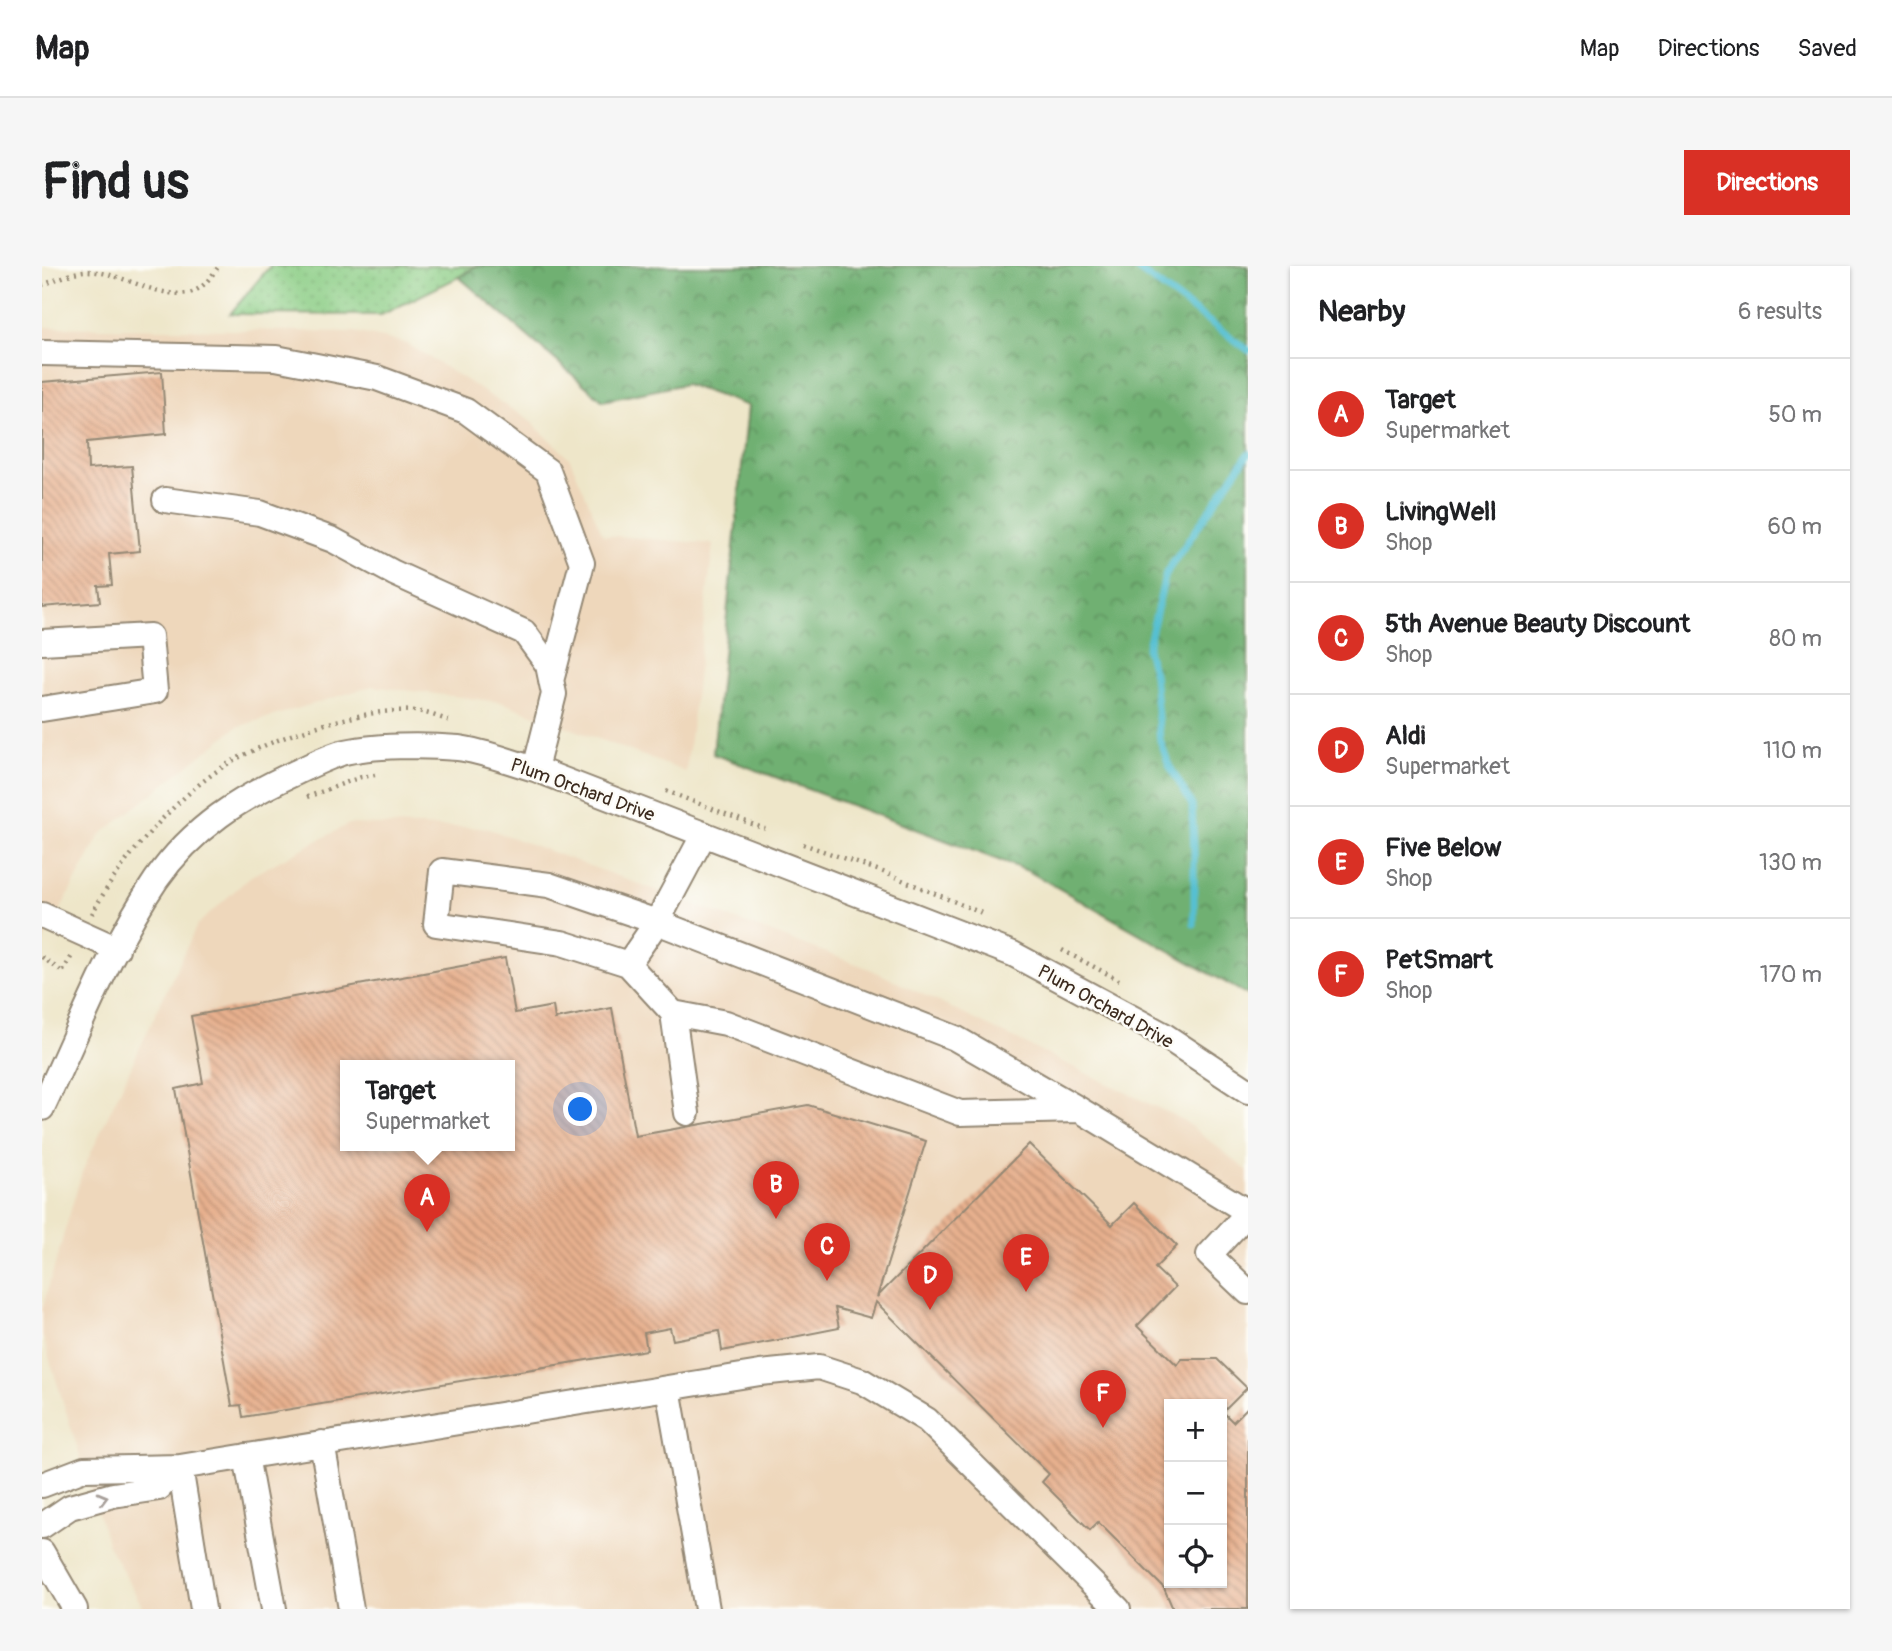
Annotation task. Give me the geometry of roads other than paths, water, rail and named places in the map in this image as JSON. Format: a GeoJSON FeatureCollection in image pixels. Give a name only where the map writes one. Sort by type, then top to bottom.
{"type":"FeatureCollection","features":[{"type":"Feature","properties":{"kind":"street"},"geometry":{"type":"LineString","coordinates":[[42,353],[276,358],[377,378],[466,411],[548,471],[582,563],[551,681]]}},
{"type":"Feature","properties":{"kind":"street"},"geometry":{"type":"LineString","coordinates":[[165,500],[260,513],[333,540],[394,573],[524,632],[548,665],[554,694],[535,768]]}},
{"type":"Feature","properties":{"kind":"street"},"geometry":{"type":"LineString","coordinates":[[42,642],[150,636],[155,691],[42,709]]}},
{"type":"Feature","properties":{"kind":"street","name":"Plum Orchard Drive"},"geometry":{"type":"LineString","coordinates":[[42,1108],[117,949],[157,879],[203,826],[254,791],[316,763],[342,753],[386,747],[458,748],[535,768],[1013,954],[1162,1034],[1248,1091]]}},
{"type":"Feature","properties":{"kind":"street"},"geometry":{"type":"LineString","coordinates":[[628,964],[657,922],[704,834]]}},
{"type":"Feature","properties":{"kind":"street"},"geometry":{"type":"LineString","coordinates":[[687,1113],[673,1013],[628,964],[562,943],[436,924],[442,871],[549,885],[657,922],[955,1038],[1080,1110],[1248,1213],[1209,1255],[1248,1292]]}},
{"type":"Feature","properties":{"kind":"street"},"geometry":{"type":"LineString","coordinates":[[42,915],[117,949]]}},
{"type":"Feature","properties":{"kind":"street"},"geometry":{"type":"LineString","coordinates":[[673,1013],[726,1023],[960,1113],[1080,1110]]}},
{"type":"Feature","properties":{"kind":"street"},"geometry":{"type":"LineString","coordinates":[[42,1485],[84,1469],[180,1467],[760,1373],[819,1367],[862,1381],[927,1420],[1118,1609]]}},
{"type":"Feature","properties":{"kind":"street"},"geometry":{"type":"LineString","coordinates":[[668,1388],[707,1609]]}},
{"type":"Feature","properties":{"kind":"street"},"geometry":{"type":"LineString","coordinates":[[322,1444],[351,1609]]}},
{"type":"Feature","properties":{"kind":"street"},"geometry":{"type":"LineString","coordinates":[[246,1456],[274,1609]]}},
{"type":"Feature","properties":{"kind":"street"},"geometry":{"type":"LineString","coordinates":[[42,1526],[70,1507],[113,1495],[159,1488],[180,1467]]}},
{"type":"Feature","properties":{"kind":"street"},"geometry":{"type":"LineString","coordinates":[[180,1467],[203,1609]]}},
{"type":"Feature","properties":{"kind":"street"},"geometry":{"type":"LineString","coordinates":[[45,1564],[75,1609]]}},
{"type":"Feature","properties":{"kind":"waterway"},"geometry":{"type":"LineString","coordinates":[[1133,266],[1248,350]]}},
{"type":"Feature","properties":{"kind":"waterway"},"geometry":{"type":"LineString","coordinates":[[1194,924],[1192,805],[1169,765],[1160,740],[1154,674],[1147,650],[1166,573],[1248,454]]}},
{"type":"Feature","properties":{"kind":"place","name":"LivingWell"},"geometry":{"type":"Point","coordinates":[776,1219]}},
{"type":"Feature","properties":{"kind":"place","name":"Target"},"geometry":{"type":"Point","coordinates":[427,1232]}},
{"type":"Feature","properties":{"kind":"place","name":"5th Avenue Beauty Discount"},"geometry":{"type":"Point","coordinates":[827,1281]}},
{"type":"Feature","properties":{"kind":"place","name":"Five Below"},"geometry":{"type":"Point","coordinates":[1026,1292]}},
{"type":"Feature","properties":{"kind":"place","name":"Aldi"},"geometry":{"type":"Point","coordinates":[930,1310]}},
{"type":"Feature","properties":{"kind":"place","name":"PetSmart"},"geometry":{"type":"Point","coordinates":[1103,1428]}}]}
